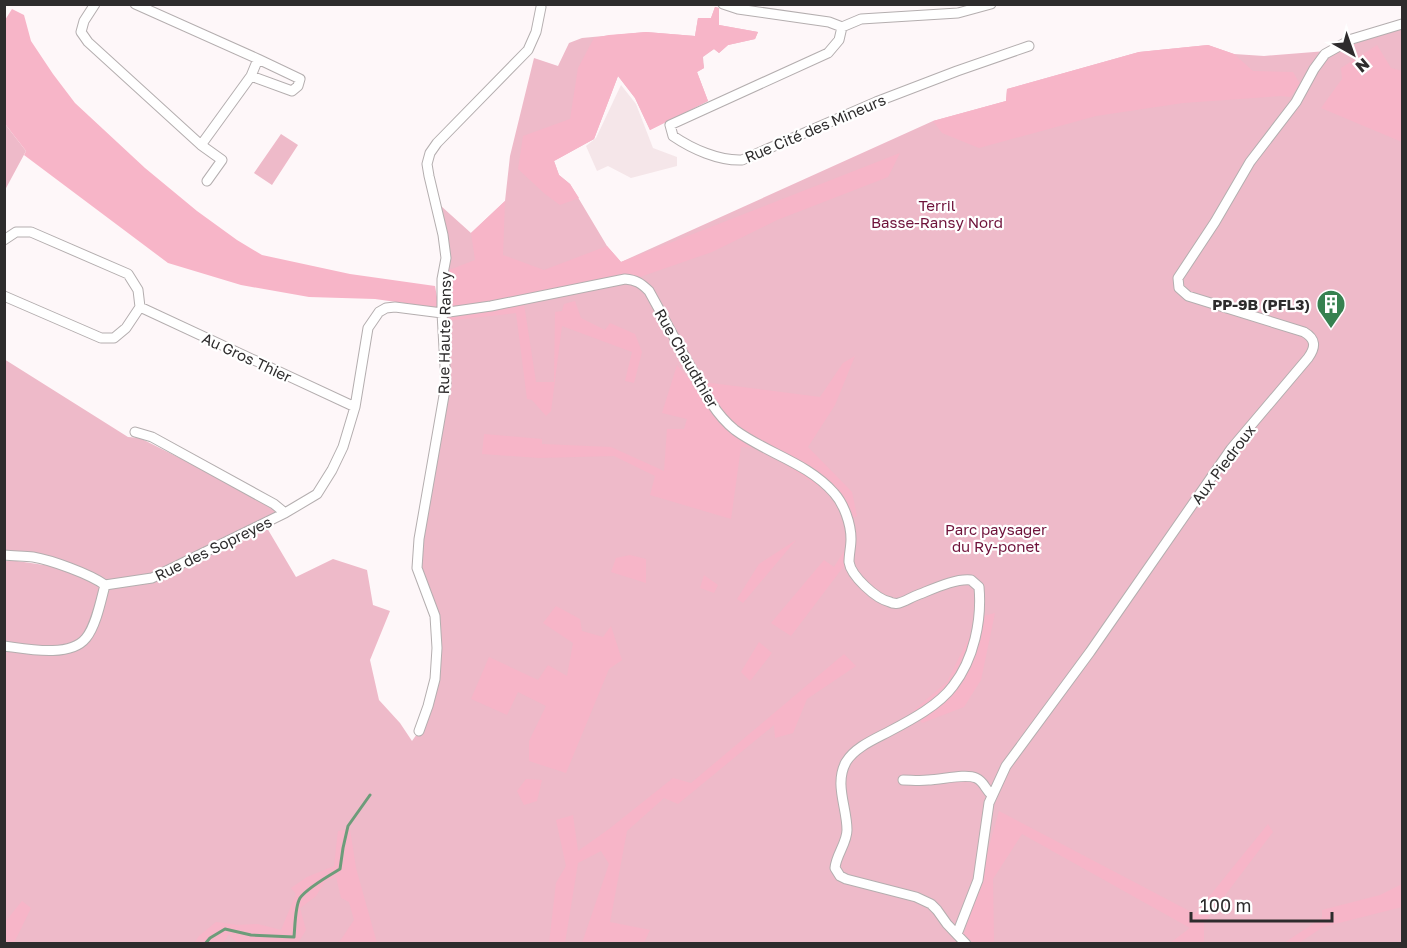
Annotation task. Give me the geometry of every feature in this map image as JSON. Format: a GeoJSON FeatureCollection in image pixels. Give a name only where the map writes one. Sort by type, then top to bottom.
{"type":"FeatureCollection","features":[{"type":"Feature","properties":{"kind":"street"},"geometry":{"type":"LineString","coordinates":[[95,4],[84,21],[81,32],[88,42],[201,145],[222,160],[207,181]]}},
{"type":"Feature","properties":{"kind":"street"},"geometry":{"type":"LineString","coordinates":[[135,4],[156,8],[300,79],[292,91],[251,76]]}},
{"type":"Feature","properties":{"kind":"street"},"geometry":{"type":"LineString","coordinates":[[723,4],[738,9],[829,22],[842,27],[861,19],[958,13],[991,4]]}},
{"type":"Feature","properties":{"kind":"street","name":"Rue Haute Ransy"},"geometry":{"type":"LineString","coordinates":[[419,731],[435,679],[437,648],[435,616],[417,568],[419,539],[446,384],[442,279],[446,258],[428,164],[430,153],[436,142],[525,54],[536,32],[543,5]]}},
{"type":"Feature","properties":{"kind":"street","name":"Aux Piedroux"},"geometry":{"type":"LineString","coordinates":[[957,934],[978,880],[988,803],[1006,766],[1090,652],[1231,449],[1314,348],[1312,338],[1304,332],[1188,296],[1179,288],[1178,278],[1215,222],[1250,162],[1296,102],[1324,54],[1352,39],[1402,24]]}},
{"type":"Feature","properties":{"kind":"street","name":"Rue Cité des Mineurs"},"geometry":{"type":"LineString","coordinates":[[842,27],[839,40],[828,53],[670,125],[673,136],[700,151],[732,161],[742,160],[876,102],[1029,46]]}},
{"type":"Feature","properties":{"kind":"street"},"geometry":{"type":"LineString","coordinates":[[201,145],[251,76],[258,59]]}},
{"type":"Feature","properties":{"kind":"street"},"geometry":{"type":"LineString","coordinates":[[4,240],[16,232],[31,232],[128,274],[138,291],[140,308],[126,328],[114,338],[101,338],[4,296]]}},
{"type":"Feature","properties":{"kind":"street","name":"Rue Chaudthier"},"geometry":{"type":"LineString","coordinates":[[442,313],[491,306],[625,279],[635,280],[649,291],[701,386],[725,421],[757,444],[822,480],[836,494],[846,514],[851,536],[849,564],[862,583],[888,602],[898,604],[965,579],[975,582],[978,586],[979,604],[974,642],[964,669],[952,687],[924,710],[856,751],[845,765],[841,790],[847,829],[835,863],[837,872],[846,879],[916,897],[931,904],[957,934]]}},
{"type":"Feature","properties":{"kind":"street","name":"Rue des Sopreyes"},"geometry":{"type":"LineString","coordinates":[[105,585],[152,578],[285,513],[317,494],[343,447],[355,407],[368,328],[379,312],[395,307],[442,313]]}},
{"type":"Feature","properties":{"kind":"street","name":"Au Gros Thier"},"geometry":{"type":"LineString","coordinates":[[140,308],[355,407]]}},
{"type":"Feature","properties":{"kind":"street","name":"Rue des Sopreyes"},"geometry":{"type":"LineString","coordinates":[[135,432],[152,437],[274,504],[285,513]]}},
{"type":"Feature","properties":{"kind":"street"},"geometry":{"type":"LineString","coordinates":[[4,555],[34,557],[97,579],[105,585],[96,617],[86,638],[73,648],[40,651],[4,646]]}},
{"type":"Feature","properties":{"kind":"street"},"geometry":{"type":"LineString","coordinates":[[903,780],[926,781],[966,775],[982,782],[992,795]]}},
{"type":"Feature","properties":{"kind":"street"},"geometry":{"type":"LineString","coordinates":[[957,934],[966,944]]}},
{"type":"Feature","properties":{"kind":"shaded area"},"geometry":{"type":"Polygon","coordinates":[[[715,7],[719,8],[719,25],[758,32],[755,39],[728,45],[719,53],[714,49],[702,57],[704,68],[697,72],[708,101],[650,130],[635,98],[618,76],[594,139],[554,161],[559,175],[570,184],[579,198],[560,205],[518,169],[523,136],[570,119],[578,68],[594,38],[646,32],[695,36],[698,18],[711,18],[715,7]]]}},
{"type":"Feature","properties":{"kind":"shaded area"},"geometry":{"type":"Polygon","coordinates":[[[12,9],[24,15],[31,41],[75,103],[145,168],[197,211],[237,240],[262,255],[350,274],[435,286],[439,308],[375,299],[309,297],[241,285],[168,263],[24,155],[26,151],[5,124],[5,20],[12,9]]]}},
{"type":"Feature","properties":{"kind":"shaded area"},"geometry":{"type":"Polygon","coordinates":[[[1208,45],[1234,54],[1253,71],[1293,72],[1300,84],[1290,97],[1183,103],[1096,116],[979,148],[942,133],[933,121],[1006,101],[1007,89],[1139,52],[1208,45]]]}},
{"type":"Feature","properties":{"kind":"shaded area"},"geometry":{"type":"Polygon","coordinates":[[[1377,45],[1391,68],[1402,71],[1402,142],[1321,108],[1342,79],[1341,68],[1377,45]]]}},
{"type":"Feature","properties":{"kind":"shaded area"},"geometry":{"type":"Polygon","coordinates":[[[621,85],[636,104],[653,148],[677,157],[677,166],[631,178],[608,166],[597,171],[586,146],[596,138],[621,85]]]}},
{"type":"Feature","properties":{"kind":"shaded area"},"geometry":{"type":"Polygon","coordinates":[[[900,153],[888,177],[777,220],[712,252],[637,278],[447,307],[449,270],[475,260],[471,233],[505,201],[503,255],[544,270],[607,246],[621,262],[900,153]]]}},
{"type":"Feature","properties":{"kind":"shaded area"},"geometry":{"type":"Polygon","coordinates":[[[575,301],[581,318],[605,330],[610,323],[635,334],[642,352],[634,383],[625,381],[632,352],[562,326],[551,411],[546,416],[532,400],[527,399],[516,313],[447,321],[449,315],[524,304],[536,382],[554,382],[555,312],[562,311],[564,304],[575,301]]]}},
{"type":"Feature","properties":{"kind":"shaded area"},"geometry":{"type":"Polygon","coordinates":[[[855,356],[835,405],[808,447],[852,492],[857,516],[847,520],[827,492],[760,448],[741,447],[731,519],[650,495],[655,476],[614,456],[539,458],[482,454],[484,434],[542,439],[542,444],[611,447],[664,471],[667,429],[684,429],[687,419],[662,413],[677,365],[701,393],[703,382],[820,397],[843,363],[855,356]]]}},
{"type":"Feature","properties":{"kind":"shaded area"},"geometry":{"type":"Polygon","coordinates":[[[796,540],[743,603],[737,599],[759,564],[796,540]]]}},
{"type":"Feature","properties":{"kind":"shaded area"},"geometry":{"type":"Polygon","coordinates":[[[846,548],[847,562],[791,636],[771,623],[824,560],[834,567],[846,548]]]}},
{"type":"Feature","properties":{"kind":"shaded area"},"geometry":{"type":"Polygon","coordinates":[[[630,555],[646,559],[646,583],[611,572],[616,558],[630,555]]]}},
{"type":"Feature","properties":{"kind":"shaded area"},"geometry":{"type":"Polygon","coordinates":[[[704,575],[718,585],[714,593],[700,588],[704,575]]]}},
{"type":"Feature","properties":{"kind":"shaded area"},"geometry":{"type":"Polygon","coordinates":[[[556,606],[580,619],[582,631],[603,637],[611,626],[622,660],[609,669],[566,773],[529,761],[529,741],[546,706],[518,692],[507,715],[471,699],[489,657],[538,680],[548,665],[567,676],[573,643],[543,623],[556,606]]]}},
{"type":"Feature","properties":{"kind":"shaded area"},"geometry":{"type":"Polygon","coordinates":[[[995,613],[981,680],[964,707],[922,723],[914,710],[947,682],[979,617],[995,613]]]}},
{"type":"Feature","properties":{"kind":"shaded area"},"geometry":{"type":"Polygon","coordinates":[[[759,642],[772,653],[750,681],[741,672],[759,642]]]}},
{"type":"Feature","properties":{"kind":"shaded area"},"geometry":{"type":"Polygon","coordinates":[[[844,654],[856,666],[807,699],[793,733],[775,738],[774,725],[678,804],[664,798],[627,831],[610,922],[650,930],[644,943],[582,943],[609,864],[601,851],[578,863],[565,943],[549,943],[556,883],[566,866],[556,820],[573,815],[578,851],[673,778],[691,783],[844,654]]]}},
{"type":"Feature","properties":{"kind":"shaded area"},"geometry":{"type":"Polygon","coordinates":[[[526,779],[542,780],[537,801],[524,805],[517,791],[526,779]]]}},
{"type":"Feature","properties":{"kind":"shaded area"},"geometry":{"type":"Polygon","coordinates":[[[999,811],[1195,914],[1268,824],[1273,832],[1204,923],[1204,943],[1170,943],[1190,928],[1022,834],[993,879],[994,942],[974,943],[964,935],[999,811]]]}},
{"type":"Feature","properties":{"kind":"shaded area"},"geometry":{"type":"Polygon","coordinates":[[[350,829],[356,868],[377,943],[336,943],[340,941],[354,920],[349,902],[341,898],[336,877],[325,881],[316,896],[300,908],[306,930],[298,943],[237,943],[229,934],[223,943],[194,943],[216,922],[237,925],[258,924],[281,930],[296,894],[291,888],[307,877],[334,866],[338,831],[350,829]]]}},
{"type":"Feature","properties":{"kind":"shaded area"},"geometry":{"type":"Polygon","coordinates":[[[1402,884],[1402,907],[1323,927],[1299,943],[1284,943],[1322,918],[1322,910],[1380,895],[1402,884]]]}},
{"type":"Feature","properties":{"kind":"shaded area"},"geometry":{"type":"Polygon","coordinates":[[[22,901],[31,908],[14,943],[5,943],[5,922],[22,901]]]}},
{"type":"Feature","properties":{"kind":"green space","name":"Parc paysager du Ry-ponet"},"geometry":{"type":"Polygon","coordinates":[[[715,7],[719,8],[719,25],[758,32],[755,39],[728,45],[719,53],[714,49],[703,57],[704,68],[697,72],[708,101],[650,130],[635,98],[618,76],[594,139],[554,161],[559,175],[570,184],[607,246],[621,262],[933,121],[1006,101],[1007,89],[1139,52],[1208,45],[1234,54],[1264,56],[1339,50],[1402,25],[1402,943],[5,943],[5,561],[92,572],[58,559],[5,552],[4,359],[128,437],[140,438],[275,506],[278,513],[150,575],[149,582],[267,528],[296,577],[333,559],[367,570],[373,605],[390,611],[370,660],[379,700],[400,723],[412,741],[419,731],[435,679],[435,616],[417,568],[446,384],[443,279],[450,258],[441,206],[471,233],[505,201],[510,156],[534,58],[558,66],[569,43],[582,38],[646,32],[695,36],[698,18],[711,18],[715,7]]]}},
{"type":"Feature","properties":{"kind":"green space"},"geometry":{"type":"Polygon","coordinates":[[[5,124],[26,151],[5,190],[5,124]]]}},
{"type":"Feature","properties":{"kind":"green space"},"geometry":{"type":"Polygon","coordinates":[[[281,134],[298,145],[272,185],[254,173],[281,134]]]}},
{"type":"Feature","properties":{"kind":"waterway"},"geometry":{"type":"LineString","coordinates":[[205,944],[225,929],[251,935],[294,937],[296,911],[300,898],[313,886],[340,869],[348,826],[370,795]]}},
{"type":"Feature","properties":{"kind":"place","name":"PP-9B (PFL3)"},"geometry":{"type":"Point","coordinates":[1331,330]}},
{"type":"Feature","properties":{"kind":"park label","name":"Terril Basse-Ransy Nord"},"geometry":{"type":"Point","coordinates":[937,214]}}]}
